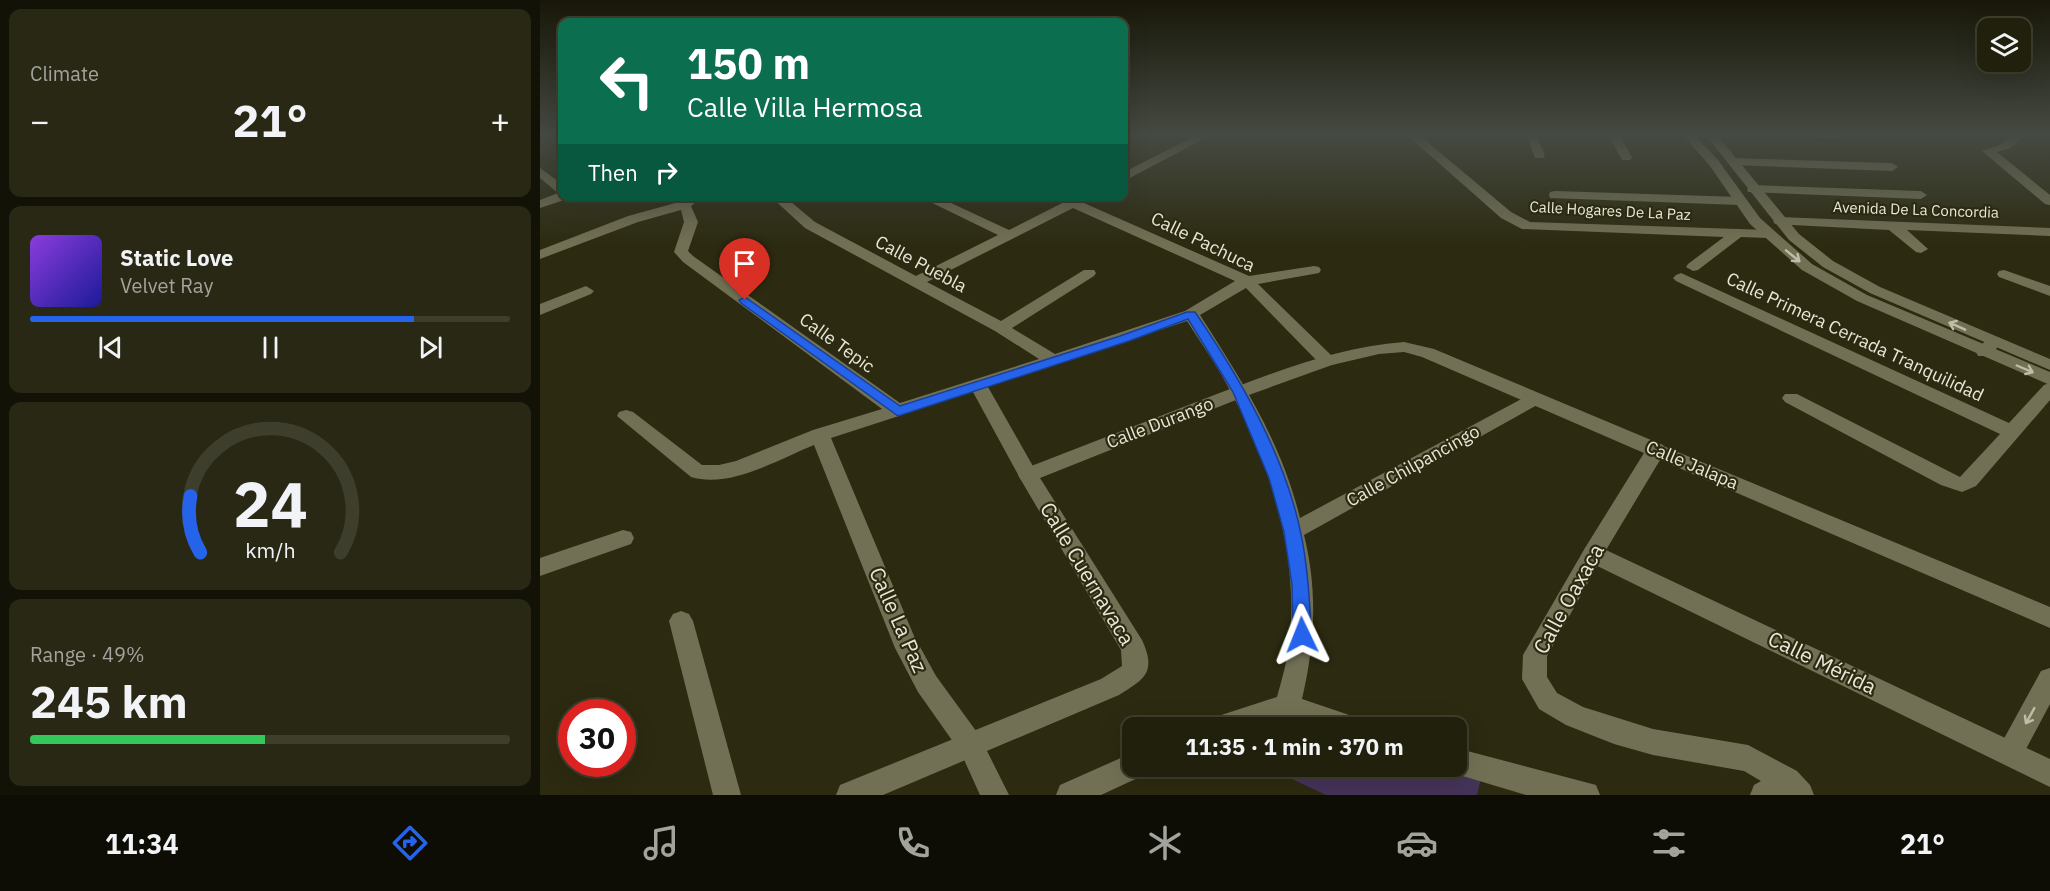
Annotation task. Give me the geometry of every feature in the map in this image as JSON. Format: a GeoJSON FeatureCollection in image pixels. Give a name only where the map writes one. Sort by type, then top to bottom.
{"type":"FeatureCollection","features":[{"type":"Feature","properties":{"kind":"street","name":"Calle Hogares De La Paz"},"geometry":{"type":"LineString","coordinates":[[1455,171],[1506,215],[1527,226],[1768,234]]}},
{"type":"Feature","properties":{"kind":"street"},"geometry":{"type":"LineString","coordinates":[[1720,171],[1740,201],[1768,234],[1790,254],[1831,283],[1862,298],[1989,347],[2050,365]]}},
{"type":"Feature","properties":{"kind":"street"},"geometry":{"type":"LineString","coordinates":[[1741,171],[1780,221],[1811,251],[1849,277],[2050,380]]}},
{"type":"Feature","properties":{"kind":"street"},"geometry":{"type":"LineString","coordinates":[[2012,171],[2050,201]]}},
{"type":"Feature","properties":{"kind":"street"},"geometry":{"type":"LineString","coordinates":[[540,172],[558,187]]}},
{"type":"Feature","properties":{"kind":"street"},"geometry":{"type":"LineString","coordinates":[[2028,184],[2050,184]]}},
{"type":"Feature","properties":{"kind":"street"},"geometry":{"type":"LineString","coordinates":[[1754,189],[1921,195]]}},
{"type":"Feature","properties":{"kind":"street"},"geometry":{"type":"LineString","coordinates":[[1555,195],[1740,201]]}},
{"type":"Feature","properties":{"kind":"street"},"geometry":{"type":"LineString","coordinates":[[540,204],[558,197]]}},
{"type":"Feature","properties":{"kind":"street"},"geometry":{"type":"LineString","coordinates":[[540,255],[633,219],[690,201]]}},
{"type":"Feature","properties":{"kind":"street","name":"Calle Tepic"},"geometry":{"type":"LineString","coordinates":[[690,201],[692,221],[682,243],[681,252],[687,259],[898,411]]}},
{"type":"Feature","properties":{"kind":"street","name":"Calle Puebla"},"geometry":{"type":"LineString","coordinates":[[782,201],[810,225],[1001,328],[1052,360]]}},
{"type":"Feature","properties":{"kind":"street"},"geometry":{"type":"LineString","coordinates":[[935,201],[1009,235]]}},
{"type":"Feature","properties":{"kind":"street"},"geometry":{"type":"LineString","coordinates":[[914,283],[1077,201]]}},
{"type":"Feature","properties":{"kind":"street","name":"Calle Pachuca"},"geometry":{"type":"LineString","coordinates":[[1081,201],[1246,281],[1328,361]]}},
{"type":"Feature","properties":{"kind":"street","name":"Avenida De La Concordia"},"geometry":{"type":"LineString","coordinates":[[1780,221],[2050,232]]}},
{"type":"Feature","properties":{"kind":"street"},"geometry":{"type":"LineString","coordinates":[[1893,226],[1921,249]]}},
{"type":"Feature","properties":{"kind":"street","name":"Calle Primera Cerrada Tranquilidad"},"geometry":{"type":"LineString","coordinates":[[1737,234],[1687,272],[2012,432]]}},
{"type":"Feature","properties":{"kind":"street"},"geometry":{"type":"LineString","coordinates":[[626,416],[698,472],[719,472],[740,467],[820,435],[1124,339],[1191,314],[1246,281],[1314,270]]}},
{"type":"Feature","properties":{"kind":"street"},"geometry":{"type":"LineString","coordinates":[[1001,328],[1089,273]]}},
{"type":"Feature","properties":{"kind":"street"},"geometry":{"type":"LineString","coordinates":[[2004,274],[2050,291]]}},
{"type":"Feature","properties":{"kind":"street"},"geometry":{"type":"LineString","coordinates":[[540,310],[586,291]]}},
{"type":"Feature","properties":{"kind":"street"},"geometry":{"type":"LineString","coordinates":[[1191,314],[1240,392],[1276,478],[1293,532],[1301,585],[1302,635],[1288,706]]}},
{"type":"Feature","properties":{"kind":"street","name":"Calle Jalapa"},"geometry":{"type":"LineString","coordinates":[[1328,361],[1379,349],[1404,347],[1428,353],[1533,400],[2050,618]]}},
{"type":"Feature","properties":{"kind":"street","name":"Calle Durango"},"geometry":{"type":"LineString","coordinates":[[1028,475],[1240,392],[1328,361]]}},
{"type":"Feature","properties":{"kind":"street","name":"Calle Cuernavaca"},"geometry":{"type":"LineString","coordinates":[[970,744],[1110,687],[1135,671],[1133,648],[1028,475],[978,386]]}},
{"type":"Feature","properties":{"kind":"street"},"geometry":{"type":"LineString","coordinates":[[1791,398],[1948,480],[1962,485],[1969,481],[2050,389]]}},
{"type":"Feature","properties":{"kind":"street","name":"Calle Chilpancingo"},"geometry":{"type":"LineString","coordinates":[[1293,532],[1533,400]]}},
{"type":"Feature","properties":{"kind":"street","name":"Calle La Paz"},"geometry":{"type":"LineString","coordinates":[[820,435],[904,641],[927,684],[970,744],[995,795]]}},
{"type":"Feature","properties":{"kind":"street","name":"Calle Oaxaca"},"geometry":{"type":"LineString","coordinates":[[1656,450],[1535,656],[1535,679],[1548,701],[1575,716],[1614,731],[1653,742],[1748,758],[1784,790]]}},
{"type":"Feature","properties":{"kind":"street"},"geometry":{"type":"LineString","coordinates":[[540,567],[623,538]]}},
{"type":"Feature","properties":{"kind":"street","name":"Calle Mérida"},"geometry":{"type":"LineString","coordinates":[[1593,554],[2050,773]]}},
{"type":"Feature","properties":{"kind":"street"},"geometry":{"type":"LineString","coordinates":[[681,621],[728,795]]}},
{"type":"Feature","properties":{"kind":"street"},"geometry":{"type":"LineString","coordinates":[[2010,753],[2050,679]]}},
{"type":"Feature","properties":{"kind":"street"},"geometry":{"type":"LineString","coordinates":[[1253,717],[1288,706],[1320,717]]}},
{"type":"Feature","properties":{"kind":"street"},"geometry":{"type":"LineString","coordinates":[[850,795],[970,744]]}},
{"type":"Feature","properties":{"kind":"street"},"geometry":{"type":"LineString","coordinates":[[1467,764],[1549,788],[1586,795]]}},
{"type":"Feature","properties":{"kind":"street"},"geometry":{"type":"LineString","coordinates":[[1070,795],[1122,771]]}},
{"type":"Feature","properties":{"kind":"shaded area"},"geometry":{"type":"Polygon","coordinates":[[[1467,770],[1482,775],[1477,795],[1326,795],[1288,777],[1467,777],[1467,770]]]}},
{"type":"Feature","properties":{"kind":"route"},"geometry":{"type":"LineString","coordinates":[[745,300],[898,411],[1052,360],[1124,339],[1191,314],[1240,392],[1260,434],[1276,478],[1293,532],[1301,585],[1302,635]]}}]}
